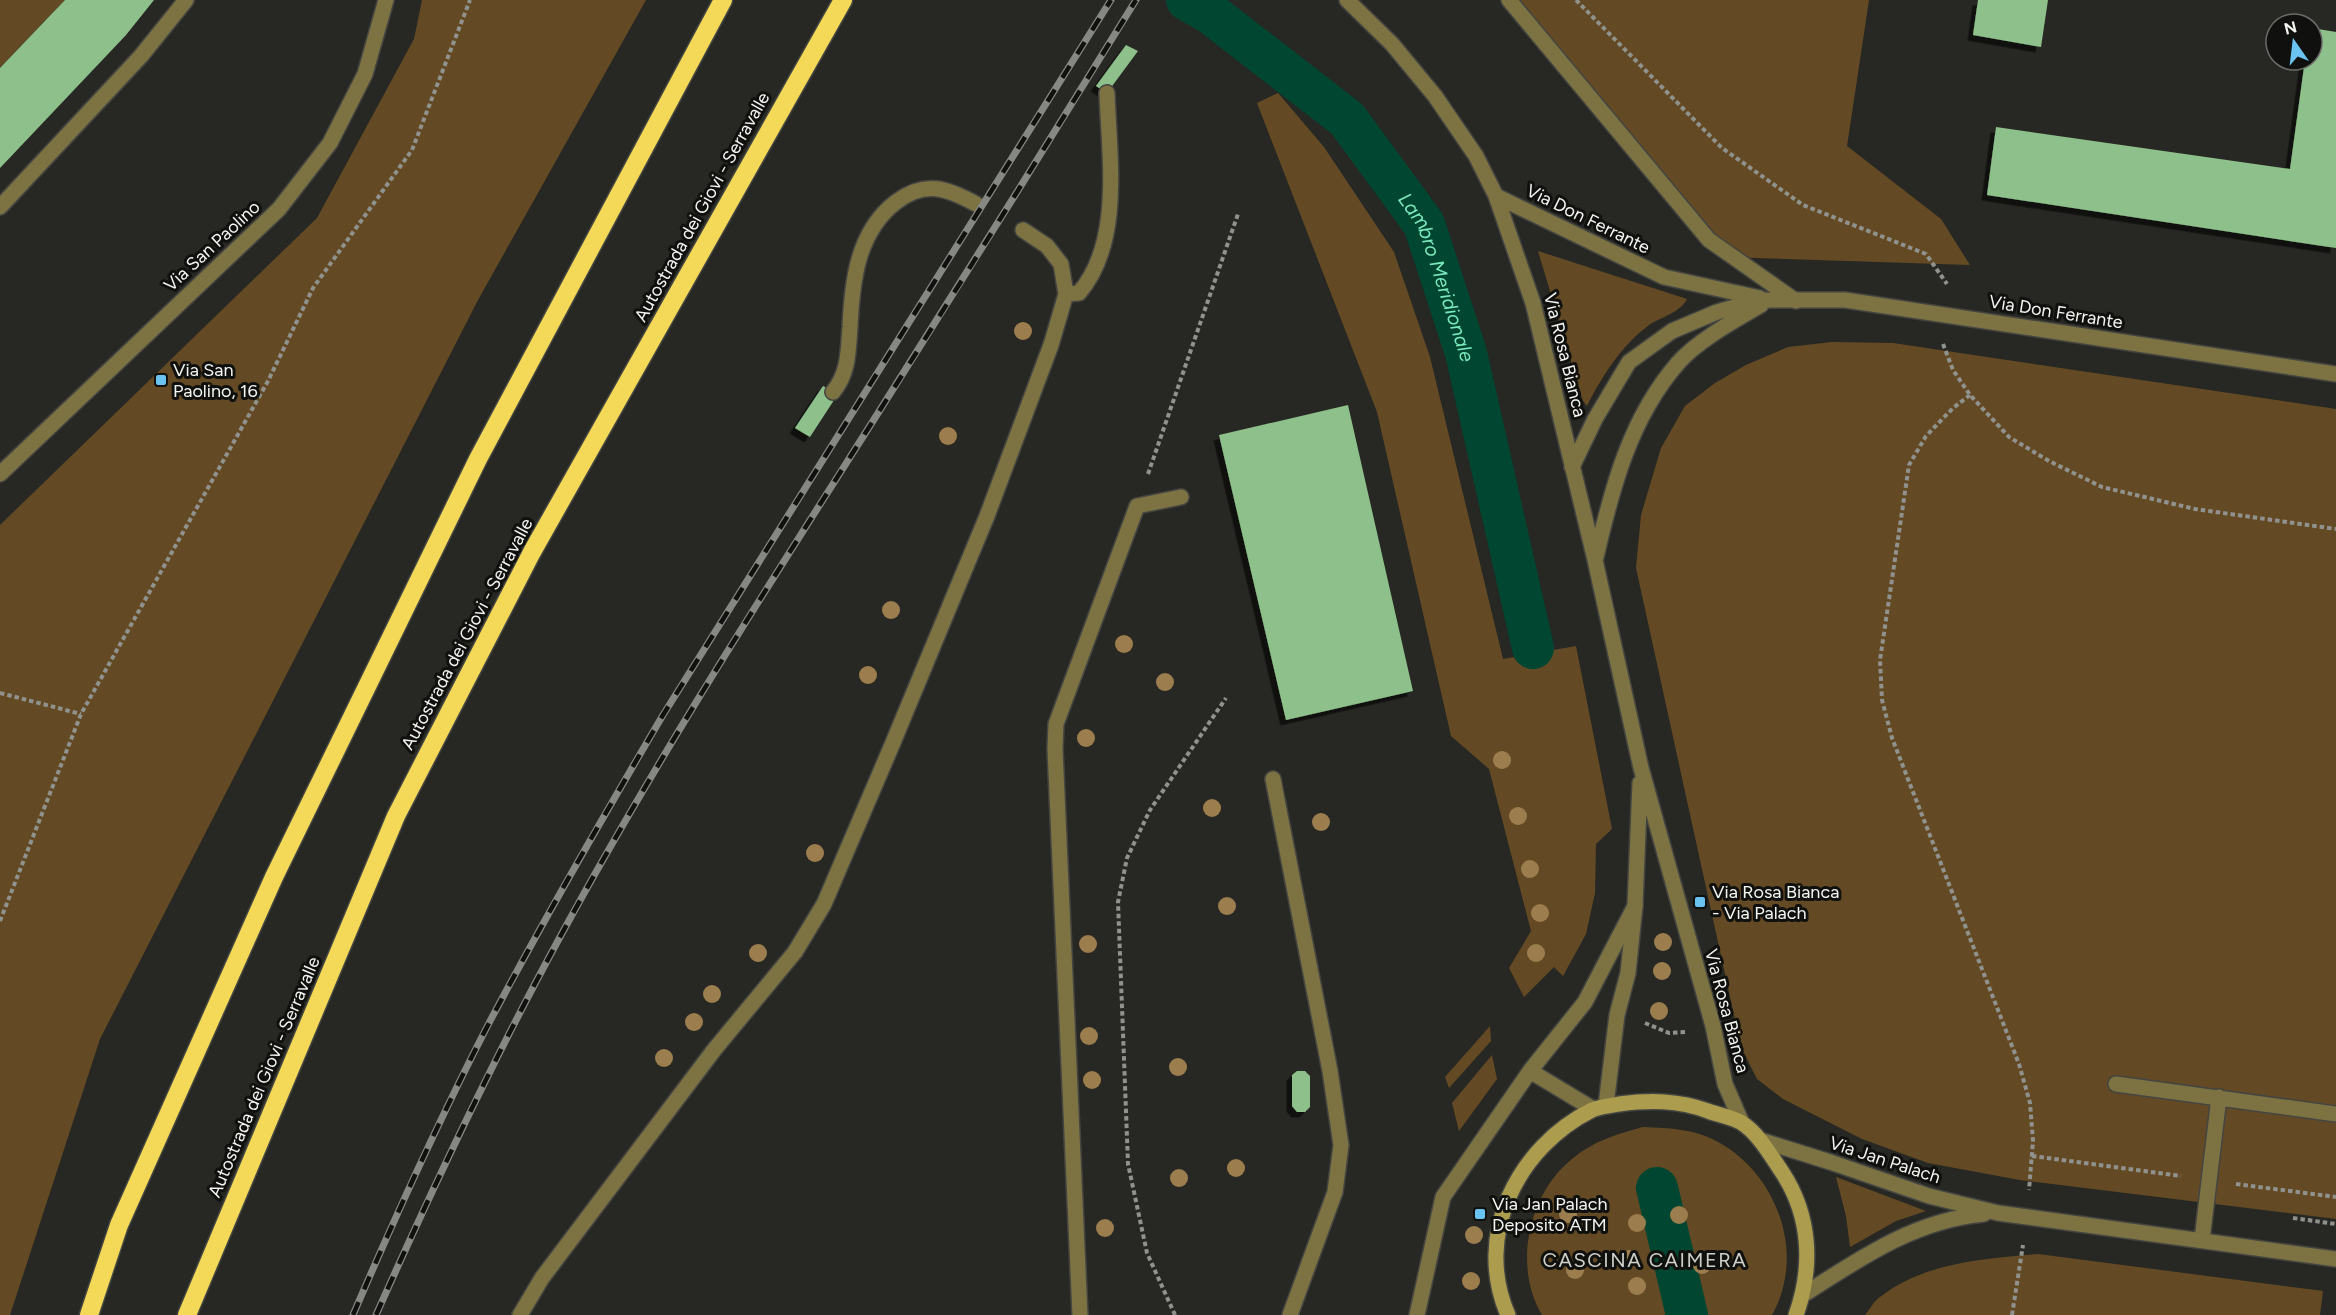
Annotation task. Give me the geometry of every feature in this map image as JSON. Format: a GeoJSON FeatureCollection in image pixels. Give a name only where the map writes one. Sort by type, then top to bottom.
{"type":"FeatureCollection","features":[{"type":"Feature","properties":{"kind":"highway"},"geometry":{"type":"LineString","coordinates":[[89,1315],[119,1225],[273,877],[477,459],[723,0]]}},
{"type":"Feature","properties":{"kind":"highway","name":"Autostrada dei Giovi - Serravalle"},"geometry":{"type":"LineString","coordinates":[[187,1315],[396,816],[532,552],[843,0]]}},
{"type":"Feature","properties":{"kind":"highway"},"geometry":{"type":"LineString","coordinates":[[828,27],[849,0]]}},
{"type":"Feature","properties":{"kind":"street"},"geometry":{"type":"LineString","coordinates":[[0,207],[141,56],[186,0]]}},
{"type":"Feature","properties":{"kind":"street","name":"Via San Paolino"},"geometry":{"type":"LineString","coordinates":[[0,474],[279,209],[335,133],[365,74],[386,0]]}},
{"type":"Feature","properties":{"kind":"street","name":"Via Rosa Bianca"},"geometry":{"type":"LineString","coordinates":[[1347,0],[1392,44],[1435,96],[1476,156],[1496,196],[1533,303],[1595,560],[1641,768],[1713,1026],[1725,1084],[1742,1123],[1760,1140],[1788,1180],[1805,1225],[1807,1264],[1803,1295],[1796,1315]]}},
{"type":"Feature","properties":{"kind":"street"},"geometry":{"type":"LineString","coordinates":[[1509,0],[1709,240],[1796,301]]}},
{"type":"Feature","properties":{"kind":"street"},"geometry":{"type":"LineString","coordinates":[[1066,294],[1079,293],[1086,285],[1102,254],[1109,223],[1107,93]]}},
{"type":"Feature","properties":{"kind":"street"},"geometry":{"type":"LineString","coordinates":[[832,392],[842,380],[847,364],[852,292],[857,260],[873,227],[890,207],[908,192],[932,188],[950,190],[976,204]]}},
{"type":"Feature","properties":{"kind":"street","name":"Via Don Ferrante"},"geometry":{"type":"LineString","coordinates":[[1496,196],[1664,278],[1769,300],[1845,300],[2336,374]]}},
{"type":"Feature","properties":{"kind":"street"},"geometry":{"type":"LineString","coordinates":[[520,1315],[542,1278],[706,1060],[795,952],[824,904],[987,516],[1051,345],[1066,294],[1061,264],[1047,246],[1023,231]]}},
{"type":"Feature","properties":{"kind":"street"},"geometry":{"type":"LineString","coordinates":[[1595,560],[1611,494],[1646,406],[1679,362],[1723,327],[1769,300]]}},
{"type":"Feature","properties":{"kind":"street","name":"Via Don Ferrante"},"geometry":{"type":"LineString","coordinates":[[1572,466],[1595,419],[1629,362],[1672,331],[1717,312],[1769,300]]}},
{"type":"Feature","properties":{"kind":"street"},"geometry":{"type":"LineString","coordinates":[[1080,1315],[1054,749],[1056,724],[1137,506],[1181,497]]}},
{"type":"Feature","properties":{"kind":"street","name":"Via Rosa Bianca"},"geometry":{"type":"LineString","coordinates":[[1600,1107],[1617,1015],[1628,973],[1635,906],[1641,768]]}},
{"type":"Feature","properties":{"kind":"street"},"geometry":{"type":"LineString","coordinates":[[1273,779],[1330,1071],[1341,1145],[1335,1192],[1290,1315]]}},
{"type":"Feature","properties":{"kind":"street"},"geometry":{"type":"LineString","coordinates":[[1417,1315],[1443,1197],[1530,1071],[1585,1002],[1635,906]]}},
{"type":"Feature","properties":{"kind":"street"},"geometry":{"type":"LineString","coordinates":[[1530,1071],[1600,1107]]}},
{"type":"Feature","properties":{"kind":"street"},"geometry":{"type":"LineString","coordinates":[[2116,1084],[2336,1114]]}},
{"type":"Feature","properties":{"kind":"street"},"geometry":{"type":"LineString","coordinates":[[2202,1240],[2219,1097]]}},
{"type":"Feature","properties":{"kind":"street","name":"Via Rosa Bianca"},"geometry":{"type":"LineString","coordinates":[[1508,1315],[1500,1292],[1496,1255],[1497,1236],[1507,1199],[1525,1166],[1550,1138],[1600,1107],[1636,1101],[1674,1102],[1742,1123]]}},
{"type":"Feature","properties":{"kind":"street","name":"Via Jan Palach"},"geometry":{"type":"LineString","coordinates":[[1760,1140],[1929,1196],[1998,1213],[2336,1259]]}},
{"type":"Feature","properties":{"kind":"street","name":"Via Jan Palach"},"geometry":{"type":"LineString","coordinates":[[1803,1295],[1901,1235],[1962,1216],[1998,1213]]}},
{"type":"Feature","properties":{"kind":"path"},"geometry":{"type":"LineString","coordinates":[[0,921],[81,714],[268,381],[313,288],[411,150],[470,0]]}},
{"type":"Feature","properties":{"kind":"path"},"geometry":{"type":"LineString","coordinates":[[1576,0],[1722,148],[1803,205],[1926,254],[1947,284]]}},
{"type":"Feature","properties":{"kind":"path"},"geometry":{"type":"LineString","coordinates":[[1137,506],[1238,214]]}},
{"type":"Feature","properties":{"kind":"path"},"geometry":{"type":"LineString","coordinates":[[1941,340],[1953,370],[1970,395],[2009,437],[2049,461],[2102,487],[2195,508],[2336,529]]}},
{"type":"Feature","properties":{"kind":"path"},"geometry":{"type":"LineString","coordinates":[[1970,395],[1953,408],[1926,436],[1908,465],[1880,660],[1882,700],[1892,738],[2019,1064],[2030,1103],[2033,1141],[2030,1181]]}},
{"type":"Feature","properties":{"kind":"path"},"geometry":{"type":"LineString","coordinates":[[0,693],[81,714]]}},
{"type":"Feature","properties":{"kind":"path"},"geometry":{"type":"LineString","coordinates":[[1175,1315],[1147,1253],[1128,1164],[1118,902],[1127,858],[1150,810],[1226,698]]}},
{"type":"Feature","properties":{"kind":"path"},"geometry":{"type":"LineString","coordinates":[[1641,1021],[1669,1033],[1687,1032]]}},
{"type":"Feature","properties":{"kind":"path"},"geometry":{"type":"LineString","coordinates":[[2032,1156],[2182,1176]]}},
{"type":"Feature","properties":{"kind":"path"},"geometry":{"type":"LineString","coordinates":[[2231,1183],[2336,1197]]}},
{"type":"Feature","properties":{"kind":"path"},"geometry":{"type":"LineString","coordinates":[[2293,1218],[2336,1224]]}},
{"type":"Feature","properties":{"kind":"path"},"geometry":{"type":"LineString","coordinates":[[2012,1315],[2024,1240]]}},
{"type":"Feature","properties":{"kind":"shaded area"},"geometry":{"type":"Polygon","coordinates":[[[0,0],[65,0],[0,68],[0,0]]]}},
{"type":"Feature","properties":{"kind":"shaded area"},"geometry":{"type":"Polygon","coordinates":[[[422,0],[646,0],[478,300],[100,1039],[10,1315],[0,1315],[0,525],[317,218],[414,39],[422,0]]]}},
{"type":"Feature","properties":{"kind":"shaded area"},"geometry":{"type":"Polygon","coordinates":[[[1509,0],[1869,0],[1847,146],[1941,219],[1970,265],[1723,257],[1509,0]]]}},
{"type":"Feature","properties":{"kind":"shaded area"},"geometry":{"type":"Polygon","coordinates":[[[1278,93],[1324,147],[1394,252],[1430,357],[1503,659],[1576,646],[1612,829],[1596,844],[1595,893],[1586,934],[1563,976],[1554,967],[1524,997],[1509,968],[1531,931],[1489,769],[1451,736],[1377,412],[1257,103],[1278,93]]]}},
{"type":"Feature","properties":{"kind":"shaded area"},"geometry":{"type":"Polygon","coordinates":[[[1538,251],[1687,299],[1680,308],[1649,325],[1630,342],[1606,372],[1587,406],[1583,401],[1538,251]]]}},
{"type":"Feature","properties":{"kind":"shaded area"},"geometry":{"type":"Polygon","coordinates":[[[1832,342],[1893,343],[2336,409],[2336,1219],[2020,1180],[1928,1163],[1862,1139],[1783,1099],[1757,1079],[1741,1047],[1636,568],[1641,515],[1661,448],[1685,406],[1715,383],[1746,365],[1788,347],[1832,342]]]}},
{"type":"Feature","properties":{"kind":"shaded area"},"geometry":{"type":"Polygon","coordinates":[[[1490,1026],[1491,1041],[1449,1088],[1445,1077],[1490,1026]]]}},
{"type":"Feature","properties":{"kind":"shaded area"},"geometry":{"type":"Polygon","coordinates":[[[1492,1055],[1497,1079],[1459,1131],[1452,1103],[1492,1055]]]}},
{"type":"Feature","properties":{"kind":"shaded area"},"geometry":{"type":"Polygon","coordinates":[[[1643,1127],[1683,1130],[1711,1138],[1740,1157],[1757,1175],[1771,1196],[1781,1219],[1786,1243],[1786,1267],[1782,1292],[1772,1315],[1542,1315],[1533,1296],[1528,1275],[1527,1254],[1536,1211],[1545,1191],[1557,1174],[1588,1147],[1643,1127]]]}},
{"type":"Feature","properties":{"kind":"shaded area"},"geometry":{"type":"Polygon","coordinates":[[[1836,1177],[1926,1211],[1896,1221],[1850,1247],[1846,1216],[1836,1177]]]}},
{"type":"Feature","properties":{"kind":"shaded area"},"geometry":{"type":"Polygon","coordinates":[[[2038,1254],[2323,1291],[2320,1315],[1865,1315],[1878,1299],[1897,1285],[1916,1276],[1956,1264],[2038,1254]]]}},
{"type":"Feature","properties":{"kind":"building"},"geometry":{"type":"Polygon","coordinates":[[[65,0],[154,0],[126,35],[0,168],[0,68],[65,0]]]}},
{"type":"Feature","properties":{"kind":"building"},"geometry":{"type":"Polygon","coordinates":[[[1978,0],[2048,0],[2041,47],[1973,35],[1978,0]]]}},
{"type":"Feature","properties":{"kind":"building"},"geometry":{"type":"Polygon","coordinates":[[[2324,30],[2336,32],[2336,248],[1987,195],[1996,127],[2290,169],[2303,72],[2324,72],[2324,30]]]}},
{"type":"Feature","properties":{"kind":"building"},"geometry":{"type":"Polygon","coordinates":[[[1126,45],[1138,51],[1107,93],[1096,86],[1126,45]]]}},
{"type":"Feature","properties":{"kind":"building"},"geometry":{"type":"Polygon","coordinates":[[[823,386],[838,394],[810,437],[795,428],[823,386]]]}},
{"type":"Feature","properties":{"kind":"building"},"geometry":{"type":"Polygon","coordinates":[[[1348,405],[1413,691],[1286,720],[1219,435],[1348,405]]]}},
{"type":"Feature","properties":{"kind":"building"},"geometry":{"type":"Polygon","coordinates":[[[1297,1071],[1305,1071],[1310,1076],[1310,1107],[1305,1112],[1297,1112],[1292,1106],[1292,1075],[1297,1071]]]}},
{"type":"Feature","properties":{"kind":"waterway","name":"Lambro Meridionale"},"geometry":{"type":"LineString","coordinates":[[1187,0],[1210,13],[1347,119],[1424,224],[1466,353],[1533,648]]}},
{"type":"Feature","properties":{"kind":"waterway","name":"Lambro Meridionale"},"geometry":{"type":"LineString","coordinates":[[1657,1188],[1687,1315]]}},
{"type":"Feature","properties":{"kind":"railway"},"geometry":{"type":"LineString","coordinates":[[353,1315],[418,1168],[489,1023],[596,830],[663,715],[1111,0]]}},
{"type":"Feature","properties":{"kind":"railway"},"geometry":{"type":"LineString","coordinates":[[376,1315],[487,1077],[560,937],[634,806],[752,612],[1136,0]]}},
{"type":"Feature","properties":{"kind":"place","name":"Via San Paolino, 16"},"geometry":{"type":"Point","coordinates":[161,380]}},
{"type":"Feature","properties":{"kind":"place","name":"Via Rosa Bianca - Via Palach"},"geometry":{"type":"Point","coordinates":[1700,902]}},
{"type":"Feature","properties":{"kind":"place","name":"Via Jan Palach Deposito ATM"},"geometry":{"type":"Point","coordinates":[1480,1214]}},
{"type":"Feature","properties":{"kind":"district","name":"CASCINA CAIMERA"},"geometry":{"type":"Point","coordinates":[1645,1260]}}]}
